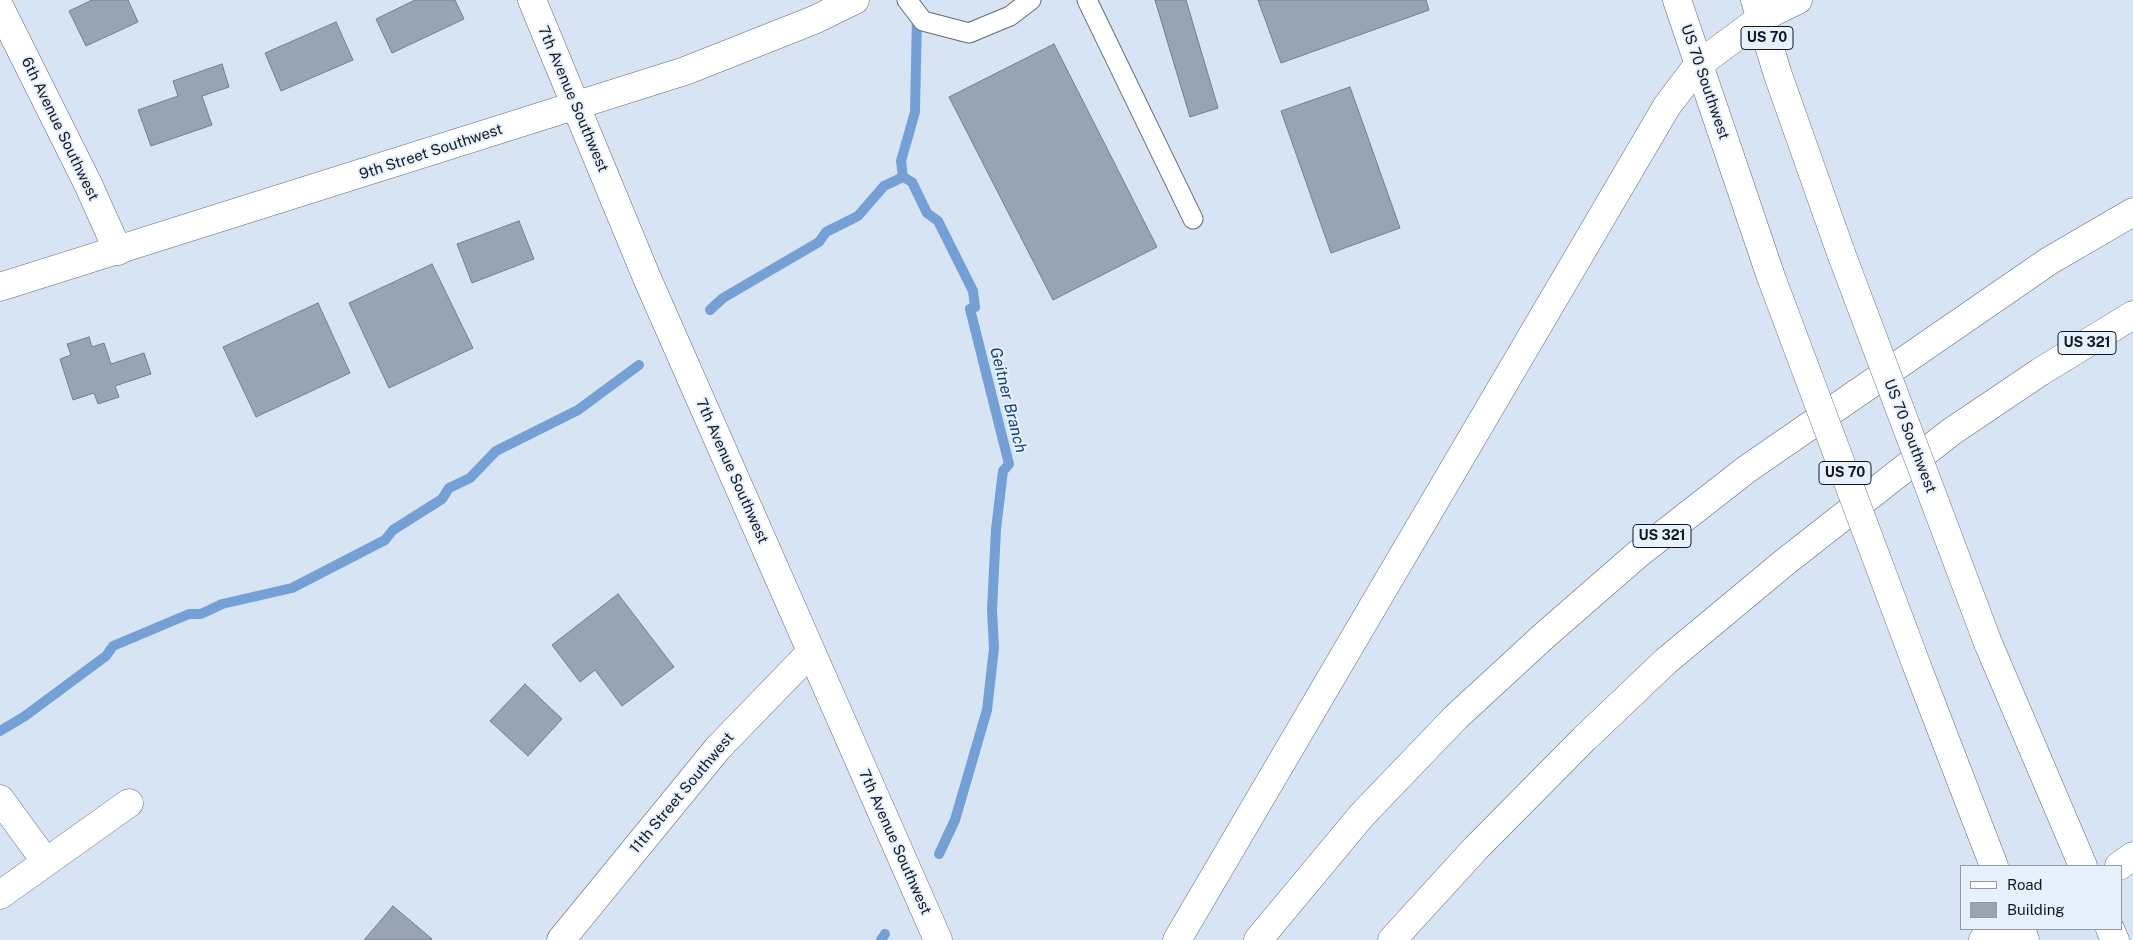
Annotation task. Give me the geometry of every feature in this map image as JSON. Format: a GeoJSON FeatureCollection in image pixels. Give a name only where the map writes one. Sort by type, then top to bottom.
{"type":"FeatureCollection","features":[{"type":"Feature","properties":{"kind":"main road","name":"7th Avenue Southwest"},"geometry":{"type":"LineString","coordinates":[[532,0],[651,287],[938,940]]}},
{"type":"Feature","properties":{"kind":"main road","name":"9th Street Southwest"},"geometry":{"type":"LineString","coordinates":[[0,287],[686,71],[814,20],[855,0]]}},
{"type":"Feature","properties":{"kind":"main road","name":"US 70 Southwest"},"geometry":{"type":"LineString","coordinates":[[1677,0],[1771,277],[1994,865]]}},
{"type":"Feature","properties":{"kind":"main road"},"geometry":{"type":"LineString","coordinates":[[1177,940],[1667,106],[1698,65],[1758,9],[1798,0]]}},
{"type":"Feature","properties":{"kind":"main road","name":"6th Avenue Southwest"},"geometry":{"type":"LineString","coordinates":[[0,8],[88,184],[118,251]]}},
{"type":"Feature","properties":{"kind":"main road","name":"US 70 Southwest"},"geometry":{"type":"LineString","coordinates":[[1758,9],[1778,75],[1841,253],[1988,643],[2083,865]]}},
{"type":"Feature","properties":{"kind":"main road","name":"US 321"},"geometry":{"type":"LineString","coordinates":[[1258,940],[1362,815],[1456,717],[1545,635],[1638,554],[1747,469],[2049,261],[2133,212]]}},
{"type":"Feature","properties":{"kind":"main road","name":"US 321"},"geometry":{"type":"LineString","coordinates":[[1392,940],[1483,841],[1584,739],[1666,661],[1785,562],[1950,432],[2040,372],[2133,315]]}},
{"type":"Feature","properties":{"kind":"main road","name":"11th Street Southwest"},"geometry":{"type":"LineString","coordinates":[[560,940],[718,748],[811,652]]}},
{"type":"Feature","properties":{"kind":"main road"},"geometry":{"type":"LineString","coordinates":[[0,799],[46,862]]}},
{"type":"Feature","properties":{"kind":"main road"},"geometry":{"type":"LineString","coordinates":[[0,895],[129,803]]}},
{"type":"Feature","properties":{"kind":"main road"},"geometry":{"type":"LineString","coordinates":[[2120,865],[2133,856]]}},
{"type":"Feature","properties":{"kind":"main road"},"geometry":{"type":"LineString","coordinates":[[1983,940],[2004,930]]}},
{"type":"Feature","properties":{"kind":"lane"},"geometry":{"type":"LineString","coordinates":[[907,0],[923,21],[969,33],[1010,16],[1031,0]]}},
{"type":"Feature","properties":{"kind":"lane"},"geometry":{"type":"LineString","coordinates":[[1086,0],[1193,219]]}},
{"type":"Feature","properties":{"kind":"building"},"geometry":{"type":"Polygon","coordinates":[[[92,0],[128,0],[138,22],[86,46],[69,11],[92,0]]]}},
{"type":"Feature","properties":{"kind":"building"},"geometry":{"type":"Polygon","coordinates":[[[415,0],[455,0],[464,19],[392,53],[376,19],[415,0]]]}},
{"type":"Feature","properties":{"kind":"building"},"geometry":{"type":"Polygon","coordinates":[[[1155,0],[1186,0],[1218,108],[1190,117],[1155,0]]]}},
{"type":"Feature","properties":{"kind":"building"},"geometry":{"type":"Polygon","coordinates":[[[1258,0],[1426,0],[1429,10],[1281,63],[1258,0]]]}},
{"type":"Feature","properties":{"kind":"building"},"geometry":{"type":"Polygon","coordinates":[[[336,22],[353,60],[281,91],[265,53],[336,22]]]}},
{"type":"Feature","properties":{"kind":"building"},"geometry":{"type":"Polygon","coordinates":[[[1054,44],[1157,247],[1053,300],[949,97],[1054,44]]]}},
{"type":"Feature","properties":{"kind":"building"},"geometry":{"type":"Polygon","coordinates":[[[222,64],[229,87],[202,96],[212,125],[151,146],[138,110],[178,96],[173,81],[222,64]]]}},
{"type":"Feature","properties":{"kind":"building"},"geometry":{"type":"Polygon","coordinates":[[[1350,87],[1400,228],[1331,253],[1281,111],[1350,87]]]}},
{"type":"Feature","properties":{"kind":"building"},"geometry":{"type":"Polygon","coordinates":[[[519,221],[534,259],[472,283],[457,244],[519,221]]]}},
{"type":"Feature","properties":{"kind":"building"},"geometry":{"type":"Polygon","coordinates":[[[432,264],[473,348],[389,388],[349,303],[432,264]]]}},
{"type":"Feature","properties":{"kind":"building"},"geometry":{"type":"Polygon","coordinates":[[[318,303],[350,373],[256,417],[223,347],[318,303]]]}},
{"type":"Feature","properties":{"kind":"building"},"geometry":{"type":"Polygon","coordinates":[[[89,337],[92,347],[104,343],[111,364],[144,353],[151,374],[115,386],[119,397],[98,404],[94,393],[73,400],[60,359],[71,355],[67,344],[89,337]]]}},
{"type":"Feature","properties":{"kind":"building"},"geometry":{"type":"Polygon","coordinates":[[[618,594],[674,667],[622,706],[595,670],[580,682],[552,645],[618,594]]]}},
{"type":"Feature","properties":{"kind":"building"},"geometry":{"type":"Polygon","coordinates":[[[525,684],[562,719],[528,756],[490,721],[525,684]]]}},
{"type":"Feature","properties":{"kind":"building"},"geometry":{"type":"Polygon","coordinates":[[[393,906],[432,939],[364,940],[393,906]]]}},
{"type":"Feature","properties":{"kind":"waterway","name":"Geitner Branch"},"geometry":{"type":"LineString","coordinates":[[903,177],[901,161],[915,112],[917,15]]}},
{"type":"Feature","properties":{"kind":"waterway","name":"Geitner Branch"},"geometry":{"type":"LineString","coordinates":[[903,177],[912,182],[927,213],[938,221],[973,291],[975,307],[970,309],[1009,464],[1003,471],[996,529],[992,610],[994,648],[987,710],[955,820],[939,854]]}},
{"type":"Feature","properties":{"kind":"waterway"},"geometry":{"type":"LineString","coordinates":[[710,310],[723,298],[819,242],[826,232],[858,216],[884,186],[903,177]]}},
{"type":"Feature","properties":{"kind":"waterway"},"geometry":{"type":"LineString","coordinates":[[0,731],[25,716],[106,656],[113,646],[189,614],[201,614],[222,604],[292,588],[385,540],[393,530],[442,499],[449,488],[470,478],[496,451],[578,410],[639,365]]}},
{"type":"Feature","properties":{"kind":"waterway","name":"Geitner Branch"},"geometry":{"type":"LineString","coordinates":[[881,940],[885,934]]}}]}
